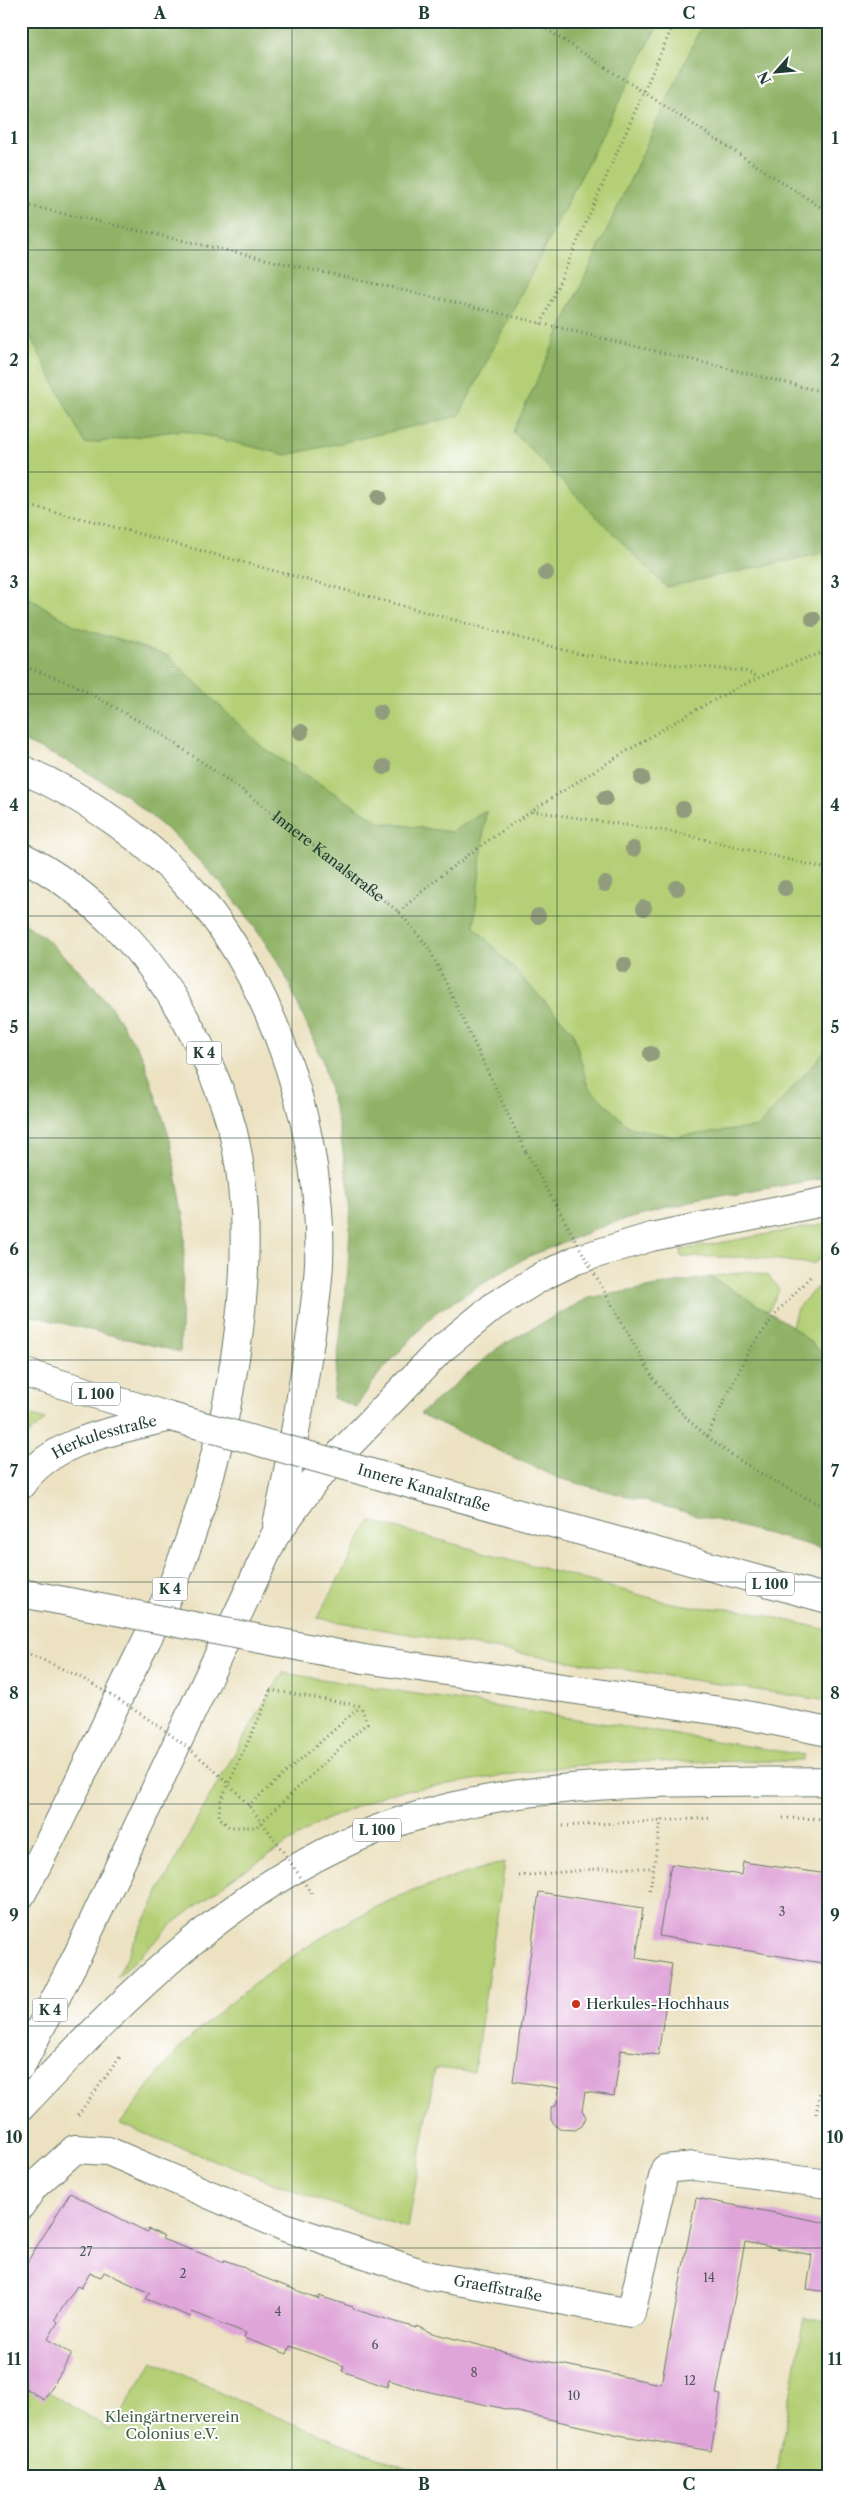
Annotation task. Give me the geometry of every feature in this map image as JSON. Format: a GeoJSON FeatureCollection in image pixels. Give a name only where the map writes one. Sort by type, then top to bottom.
{"type":"FeatureCollection","features":[{"type":"Feature","properties":{"kind":"main road","name":"K 4"},"geometry":{"type":"LineString","coordinates":[[21,769],[57,784],[111,820],[159,856],[199,897],[229,939],[277,1031],[295,1087],[308,1142],[316,1199],[319,1262],[309,1348],[287,1480],[274,1537],[78,1954],[21,2066]]}},
{"type":"Feature","properties":{"kind":"main road","name":"K 4"},"geometry":{"type":"LineString","coordinates":[[21,856],[61,880],[99,910],[136,947],[173,995],[209,1062],[230,1123],[245,1213],[240,1321],[218,1449],[181,1564],[51,1840],[21,1896]]}},
{"type":"Feature","properties":{"kind":"main road"},"geometry":{"type":"LineString","coordinates":[[274,1537],[316,1479],[439,1351],[494,1306],[541,1277],[576,1260],[651,1236],[828,1200]]}},
{"type":"Feature","properties":{"kind":"main road","name":"Innere Kanalstraße"},"geometry":{"type":"LineString","coordinates":[[21,1372],[170,1417],[828,1599]]}},
{"type":"Feature","properties":{"kind":"main road","name":"Herkulesstraße"},"geometry":{"type":"LineString","coordinates":[[21,1485],[28,1475],[51,1456],[83,1440],[170,1417]]}},
{"type":"Feature","properties":{"kind":"main road"},"geometry":{"type":"LineString","coordinates":[[21,1593],[364,1660],[740,1714],[828,1732]]}},
{"type":"Feature","properties":{"kind":"main road","name":"L 100"},"geometry":{"type":"LineString","coordinates":[[21,2107],[70,2056],[152,1978],[211,1927],[264,1887],[307,1861],[384,1827],[447,1808],[509,1796],[574,1788],[828,1781]]}},
{"type":"Feature","properties":{"kind":"main road"},"geometry":{"type":"LineString","coordinates":[[21,2205],[34,2186],[75,2149]]}},
{"type":"Feature","properties":{"kind":"main road","name":"Graeffstraße"},"geometry":{"type":"LineString","coordinates":[[75,2149],[108,2151],[286,2228],[430,2276],[631,2313],[665,2169],[694,2166],[828,2184]]}},
{"type":"Feature","properties":{"kind":"path"},"geometry":{"type":"LineString","coordinates":[[534,21],[828,212]]}},
{"type":"Feature","properties":{"kind":"path"},"geometry":{"type":"LineString","coordinates":[[541,324],[675,21]]}},
{"type":"Feature","properties":{"kind":"path"},"geometry":{"type":"LineString","coordinates":[[21,204],[541,324],[828,394]]}},
{"type":"Feature","properties":{"kind":"path"},"geometry":{"type":"LineString","coordinates":[[21,504],[92,521],[579,654],[744,671],[759,676]]}},
{"type":"Feature","properties":{"kind":"path"},"geometry":{"type":"LineString","coordinates":[[399,912],[427,885],[531,811],[701,705],[759,676],[828,651]]}},
{"type":"Feature","properties":{"kind":"path","name":"Innere Kanalstraße"},"geometry":{"type":"LineString","coordinates":[[21,665],[75,685],[160,733],[245,792],[399,912],[429,948],[526,1152],[653,1378],[678,1410],[706,1436],[760,1473],[828,1508]]}},
{"type":"Feature","properties":{"kind":"path"},"geometry":{"type":"LineString","coordinates":[[531,811],[674,832],[828,869]]}},
{"type":"Feature","properties":{"kind":"path"},"geometry":{"type":"LineString","coordinates":[[706,1436],[749,1351],[778,1311],[811,1276]]}},
{"type":"Feature","properties":{"kind":"path"},"geometry":{"type":"LineString","coordinates":[[21,1650],[80,1677],[158,1725],[204,1761],[248,1806],[313,1896]]}},
{"type":"Feature","properties":{"kind":"path"},"geometry":{"type":"LineString","coordinates":[[270,1690],[361,1706],[367,1723],[256,1827],[229,1827],[218,1817],[220,1802],[265,1706],[270,1690]]}},
{"type":"Feature","properties":{"kind":"path"},"geometry":{"type":"LineString","coordinates":[[248,1806],[361,1706]]}},
{"type":"Feature","properties":{"kind":"path"},"geometry":{"type":"LineString","coordinates":[[562,1826],[716,1818]]}},
{"type":"Feature","properties":{"kind":"path"},"geometry":{"type":"LineString","coordinates":[[781,1818],[828,1819]]}},
{"type":"Feature","properties":{"kind":"path"},"geometry":{"type":"LineString","coordinates":[[650,1890],[661,1820]]}},
{"type":"Feature","properties":{"kind":"path"},"geometry":{"type":"LineString","coordinates":[[519,1876],[607,1868],[653,1868]]}},
{"type":"Feature","properties":{"kind":"path"},"geometry":{"type":"LineString","coordinates":[[816,2114],[828,2046]]}},
{"type":"Feature","properties":{"kind":"path"},"geometry":{"type":"LineString","coordinates":[[75,2149],[75,2119],[121,2055]]}},
{"type":"Feature","properties":{"kind":"green space"},"geometry":{"type":"Polygon","coordinates":[[[21,21],[828,21],[828,1177],[695,1202],[21,644],[21,21]]]}},
{"type":"Feature","properties":{"kind":"green space"},"geometry":{"type":"Polygon","coordinates":[[[21,21],[660,21],[459,416],[287,455],[182,430],[85,444],[21,318],[21,144],[24,103],[21,84],[21,21]]]}},
{"type":"Feature","properties":{"kind":"green space"},"geometry":{"type":"Polygon","coordinates":[[[704,21],[828,21],[828,552],[666,587],[513,432],[704,21]]]}},
{"type":"Feature","properties":{"kind":"green space"},"geometry":{"type":"Polygon","coordinates":[[[21,593],[77,627],[169,656],[263,748],[380,822],[451,832],[486,811],[474,926],[573,1032],[588,1087],[629,1127],[673,1137],[758,1127],[828,1046],[828,1177],[695,1202],[612,1223],[527,1257],[436,1312],[378,1375],[356,1407],[333,1398],[348,1269],[351,1203],[340,1132],[323,1062],[282,968],[247,916],[225,888],[176,837],[127,796],[73,764],[21,740],[21,593]]]}},
{"type":"Feature","properties":{"kind":"green space"},"geometry":{"type":"Polygon","coordinates":[[[21,921],[44,937],[77,968],[111,1007],[142,1055],[169,1136],[185,1223],[180,1352],[21,1313],[21,921]]]}},
{"type":"Feature","properties":{"kind":"green space"},"geometry":{"type":"Polygon","coordinates":[[[828,1223],[828,1249],[814,1264],[753,1257],[682,1257],[681,1250],[828,1223]]]}},
{"type":"Feature","properties":{"kind":"green space"},"geometry":{"type":"Polygon","coordinates":[[[748,1271],[769,1276],[779,1290],[768,1312],[711,1277],[748,1271]]]}},
{"type":"Feature","properties":{"kind":"green space"},"geometry":{"type":"Polygon","coordinates":[[[828,1276],[828,1358],[792,1326],[797,1308],[828,1276]]]}},
{"type":"Feature","properties":{"kind":"green space"},"geometry":{"type":"Polygon","coordinates":[[[711,1277],[792,1326],[828,1358],[828,1550],[558,1478],[420,1414],[499,1347],[588,1298],[711,1277]]]}},
{"type":"Feature","properties":{"kind":"green space"},"geometry":{"type":"Polygon","coordinates":[[[21,1412],[45,1420],[21,1440],[21,1412]]]}},
{"type":"Feature","properties":{"kind":"green space"},"geometry":{"type":"Polygon","coordinates":[[[370,1521],[666,1602],[697,1607],[743,1610],[828,1630],[828,1701],[511,1652],[317,1618],[370,1521]]]}},
{"type":"Feature","properties":{"kind":"green space"},"geometry":{"type":"Polygon","coordinates":[[[283,1673],[804,1755],[801,1761],[621,1762],[560,1767],[389,1793],[323,1821],[234,1877],[174,1923],[117,1978],[155,1900],[196,1823],[238,1747],[283,1673]]]}},
{"type":"Feature","properties":{"kind":"green space"},"geometry":{"type":"Polygon","coordinates":[[[505,1862],[474,2072],[435,2068],[408,2228],[310,2197],[120,2124],[187,2041],[238,1997],[297,1953],[329,1933],[391,1900],[432,1884],[505,1862]]]}},
{"type":"Feature","properties":{"kind":"green space"},"geometry":{"type":"Polygon","coordinates":[[[804,2318],[828,2322],[828,2477],[776,2477],[804,2318]]]}},
{"type":"Feature","properties":{"kind":"green space","name":"Kleingärtnerverein Colonius e.V."},"geometry":{"type":"Polygon","coordinates":[[[153,2361],[292,2423],[398,2465],[434,2477],[21,2477],[21,2385],[44,2399],[49,2392],[111,2430],[153,2361]]]}},
{"type":"Feature","properties":{"kind":"building"},"geometry":{"type":"Polygon","coordinates":[[[743,1862],[828,1874],[828,1964],[659,1936],[671,1864],[741,1875],[743,1862]]]}},
{"type":"Feature","properties":{"kind":"building","name":"Herkules-Hochhaus"},"geometry":{"type":"Polygon","coordinates":[[[539,1892],[643,1908],[636,1958],[672,1964],[658,2055],[621,2050],[614,2096],[585,2092],[582,2110],[586,2117],[582,2126],[575,2130],[559,2129],[551,2120],[551,2107],[556,2106],[559,2088],[513,2081],[539,1892]]]}},
{"type":"Feature","properties":{"kind":"building"},"geometry":{"type":"Polygon","coordinates":[[[70,2193],[147,2232],[148,2229],[164,2236],[162,2239],[224,2262],[224,2260],[241,2266],[257,2275],[319,2299],[319,2296],[353,2307],[353,2309],[416,2328],[416,2326],[432,2333],[530,2358],[661,2384],[696,2198],[828,2223],[828,2292],[807,2289],[812,2255],[745,2242],[716,2394],[721,2395],[711,2451],[619,2435],[417,2389],[389,2380],[387,2387],[342,2371],[344,2366],[290,2346],[287,2354],[244,2338],[246,2333],[192,2312],[191,2317],[146,2299],[150,2293],[104,2272],[101,2277],[90,2273],[81,2288],[77,2286],[55,2319],[58,2322],[48,2339],[72,2354],[44,2400],[21,2385],[21,2272],[70,2193]]]}},
{"type":"Feature","properties":{"kind":"place","name":"Herkules-Hochhaus"},"geometry":{"type":"Point","coordinates":[576,2004]}}]}
